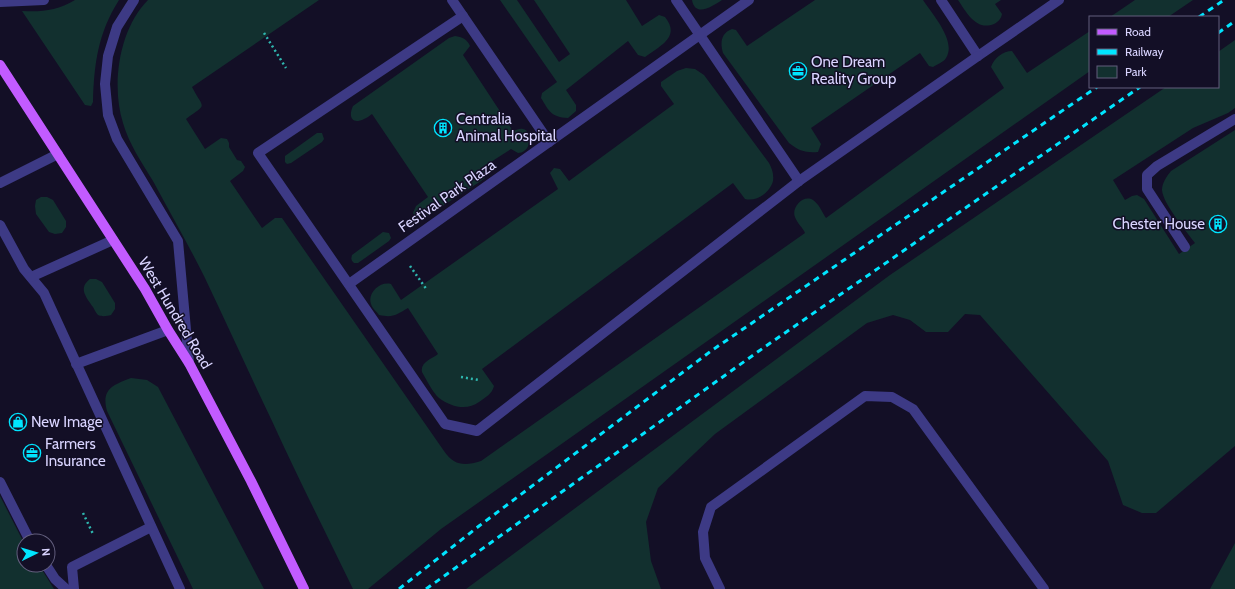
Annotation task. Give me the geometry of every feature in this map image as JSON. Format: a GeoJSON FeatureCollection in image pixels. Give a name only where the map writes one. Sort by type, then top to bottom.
{"type":"FeatureCollection","features":[{"type":"Feature","properties":{"kind":"main road","name":"West Hundred Road"},"geometry":{"type":"LineString","coordinates":[[0,65],[145,289],[189,363],[292,562],[304,589]]}},
{"type":"Feature","properties":{"kind":"street"},"geometry":{"type":"LineString","coordinates":[[0,2],[44,0]]}},
{"type":"Feature","properties":{"kind":"street"},"geometry":{"type":"LineString","coordinates":[[134,0],[117,27],[108,56],[105,84],[108,115],[117,139],[178,241],[189,363]]}},
{"type":"Feature","properties":{"kind":"street"},"geometry":{"type":"LineString","coordinates":[[452,0],[549,142]]}},
{"type":"Feature","properties":{"kind":"street"},"geometry":{"type":"LineString","coordinates":[[676,0],[799,181]]}},
{"type":"Feature","properties":{"kind":"street","name":"Festival Park Plaza"},"geometry":{"type":"LineString","coordinates":[[349,284],[749,0]]}},
{"type":"Feature","properties":{"kind":"street"},"geometry":{"type":"LineString","coordinates":[[941,0],[978,56]]}},
{"type":"Feature","properties":{"kind":"street"},"geometry":{"type":"LineString","coordinates":[[463,16],[258,153],[445,424],[477,431],[799,181],[1059,0]]}},
{"type":"Feature","properties":{"kind":"street"},"geometry":{"type":"LineString","coordinates":[[1185,247],[1147,189],[1147,175],[1157,166],[1235,119]]}},
{"type":"Feature","properties":{"kind":"street"},"geometry":{"type":"LineString","coordinates":[[0,183],[58,154]]}},
{"type":"Feature","properties":{"kind":"street"},"geometry":{"type":"LineString","coordinates":[[0,225],[24,269],[44,294],[180,589]]}},
{"type":"Feature","properties":{"kind":"street"},"geometry":{"type":"LineString","coordinates":[[31,277],[113,240]]}},
{"type":"Feature","properties":{"kind":"street"},"geometry":{"type":"LineString","coordinates":[[76,364],[168,330]]}},
{"type":"Feature","properties":{"kind":"street"},"geometry":{"type":"LineString","coordinates":[[720,589],[705,558],[703,532],[711,507],[865,396],[892,397],[913,409],[1044,589]]}},
{"type":"Feature","properties":{"kind":"street"},"geometry":{"type":"LineString","coordinates":[[0,482],[26,533]]}},
{"type":"Feature","properties":{"kind":"street"},"geometry":{"type":"LineString","coordinates":[[74,589],[72,567],[151,528]]}},
{"type":"Feature","properties":{"kind":"street"},"geometry":{"type":"LineString","coordinates":[[51,573],[55,580],[66,589]]}},
{"type":"Feature","properties":{"kind":"path"},"geometry":{"type":"LineString","coordinates":[[264,33],[286,68]]}},
{"type":"Feature","properties":{"kind":"path"},"geometry":{"type":"LineString","coordinates":[[398,249],[427,290]]}},
{"type":"Feature","properties":{"kind":"path"},"geometry":{"type":"LineString","coordinates":[[462,377],[479,380]]}},
{"type":"Feature","properties":{"kind":"green space"},"geometry":{"type":"Polygon","coordinates":[[[75,0],[119,0],[106,25],[98,49],[93,102],[91,106],[85,105],[22,11],[55,9],[75,0]]]}},
{"type":"Feature","properties":{"kind":"green space"},"geometry":{"type":"Polygon","coordinates":[[[148,0],[319,0],[192,87],[202,106],[186,119],[205,149],[221,138],[227,139],[229,147],[237,160],[241,161],[245,167],[243,171],[230,181],[262,228],[275,218],[282,218],[444,451],[452,460],[460,464],[470,464],[481,461],[805,233],[794,213],[796,206],[802,200],[813,200],[819,206],[826,218],[1004,88],[991,67],[994,61],[1002,54],[1012,51],[1027,73],[1089,32],[1089,72],[441,529],[368,589],[353,589],[204,276],[153,181],[136,153],[123,123],[119,108],[118,92],[120,58],[130,26],[138,12],[148,0]]]}},
{"type":"Feature","properties":{"kind":"green space"},"geometry":{"type":"Polygon","coordinates":[[[500,0],[517,0],[559,62],[570,54],[534,0],[626,0],[642,26],[659,15],[665,17],[671,30],[670,36],[662,45],[645,57],[638,55],[628,41],[566,90],[576,105],[576,111],[568,118],[562,117],[554,115],[541,98],[542,93],[557,82],[500,0]]]}},
{"type":"Feature","properties":{"kind":"green space"},"geometry":{"type":"Polygon","coordinates":[[[692,0],[722,0],[705,9],[700,9],[694,5],[692,0]]]}},
{"type":"Feature","properties":{"kind":"green space"},"geometry":{"type":"Polygon","coordinates":[[[815,0],[923,0],[942,28],[946,36],[949,51],[946,58],[942,62],[933,67],[929,66],[920,53],[811,128],[821,144],[818,152],[806,152],[799,150],[789,143],[723,53],[722,39],[728,31],[732,29],[736,30],[747,46],[815,0]]]}},
{"type":"Feature","properties":{"kind":"green space"},"geometry":{"type":"Polygon","coordinates":[[[958,0],[1001,0],[995,4],[1002,16],[994,24],[988,26],[982,25],[973,20],[958,0]]]}},
{"type":"Feature","properties":{"kind":"green space"},"geometry":{"type":"Polygon","coordinates":[[[1135,0],[1193,0],[1169,16],[1111,16],[1135,0]]]}},
{"type":"Feature","properties":{"kind":"green space"},"geometry":{"type":"Polygon","coordinates":[[[455,36],[464,39],[469,44],[470,46],[463,55],[513,131],[521,129],[526,130],[530,139],[528,146],[523,152],[518,153],[511,149],[483,167],[485,178],[420,219],[413,213],[416,206],[428,197],[372,114],[365,119],[357,121],[352,119],[351,114],[353,106],[449,38],[455,36]]]}},
{"type":"Feature","properties":{"kind":"green space"},"geometry":{"type":"Polygon","coordinates":[[[1235,40],[1235,108],[1228,113],[1193,128],[1113,180],[1125,200],[1137,195],[1144,199],[1179,254],[1195,243],[1166,203],[1163,196],[1162,187],[1166,177],[1171,171],[1235,130],[1235,446],[1156,513],[1142,513],[1123,505],[1108,461],[980,315],[965,314],[948,332],[926,332],[910,320],[893,315],[867,323],[715,434],[658,488],[646,522],[651,561],[661,589],[466,589],[890,275],[1165,88],[1219,88],[1219,51],[1235,40]]]}},
{"type":"Feature","properties":{"kind":"green space"},"geometry":{"type":"Polygon","coordinates":[[[686,68],[695,69],[704,75],[769,163],[773,181],[769,189],[762,196],[749,200],[745,199],[733,183],[482,369],[494,386],[490,393],[479,402],[474,405],[459,407],[449,404],[439,398],[434,393],[422,372],[425,363],[438,354],[408,308],[394,315],[379,315],[373,308],[370,300],[375,289],[383,284],[391,284],[401,300],[558,189],[550,173],[554,168],[560,169],[569,181],[674,104],[661,86],[661,82],[677,71],[686,68]]]}},
{"type":"Feature","properties":{"kind":"green space"},"geometry":{"type":"Polygon","coordinates":[[[317,133],[322,133],[324,139],[322,142],[291,163],[287,164],[285,162],[285,156],[317,133]]]}},
{"type":"Feature","properties":{"kind":"green space"},"geometry":{"type":"Polygon","coordinates":[[[41,197],[47,197],[53,200],[66,221],[66,227],[62,233],[55,234],[49,232],[36,214],[36,200],[41,197]]]}},
{"type":"Feature","properties":{"kind":"green space"},"geometry":{"type":"Polygon","coordinates":[[[383,232],[389,233],[391,238],[389,241],[358,263],[354,263],[352,261],[352,255],[383,232]]]}},
{"type":"Feature","properties":{"kind":"green space"},"geometry":{"type":"Polygon","coordinates":[[[90,279],[96,279],[102,282],[115,303],[115,309],[111,315],[98,315],[84,293],[84,286],[90,279]]]}},
{"type":"Feature","properties":{"kind":"green space"},"geometry":{"type":"Polygon","coordinates":[[[131,378],[147,380],[158,387],[264,589],[193,589],[107,411],[107,393],[114,386],[131,378]]]}},
{"type":"Feature","properties":{"kind":"green space"},"geometry":{"type":"Polygon","coordinates":[[[0,496],[19,533],[16,533],[16,573],[44,573],[54,589],[0,589],[0,496]]]}},
{"type":"Feature","properties":{"kind":"green space"},"geometry":{"type":"Polygon","coordinates":[[[1235,543],[1235,589],[1210,589],[1235,543]]]}},
{"type":"Feature","properties":{"kind":"railway"},"geometry":{"type":"LineString","coordinates":[[1200,16],[1224,0]]}},
{"type":"Feature","properties":{"kind":"railway"},"geometry":{"type":"LineString","coordinates":[[1219,32],[1235,21]]}},
{"type":"Feature","properties":{"kind":"railway"},"geometry":{"type":"LineString","coordinates":[[399,589],[479,526],[711,351],[1096,88]]}},
{"type":"Feature","properties":{"kind":"railway"},"geometry":{"type":"LineString","coordinates":[[426,589],[766,346],[1139,88]]}},
{"type":"Feature","properties":{"kind":"place","name":"One Dream Reality Group"},"geometry":{"type":"Point","coordinates":[798,71]}},
{"type":"Feature","properties":{"kind":"place","name":"Centralia Animal Hospital"},"geometry":{"type":"Point","coordinates":[443,128]}},
{"type":"Feature","properties":{"kind":"place","name":"Chester House"},"geometry":{"type":"Point","coordinates":[1218,224]}},
{"type":"Feature","properties":{"kind":"place","name":"New Image"},"geometry":{"type":"Point","coordinates":[18,422]}},
{"type":"Feature","properties":{"kind":"place","name":"Farmers Insurance"},"geometry":{"type":"Point","coordinates":[32,453]}}]}
